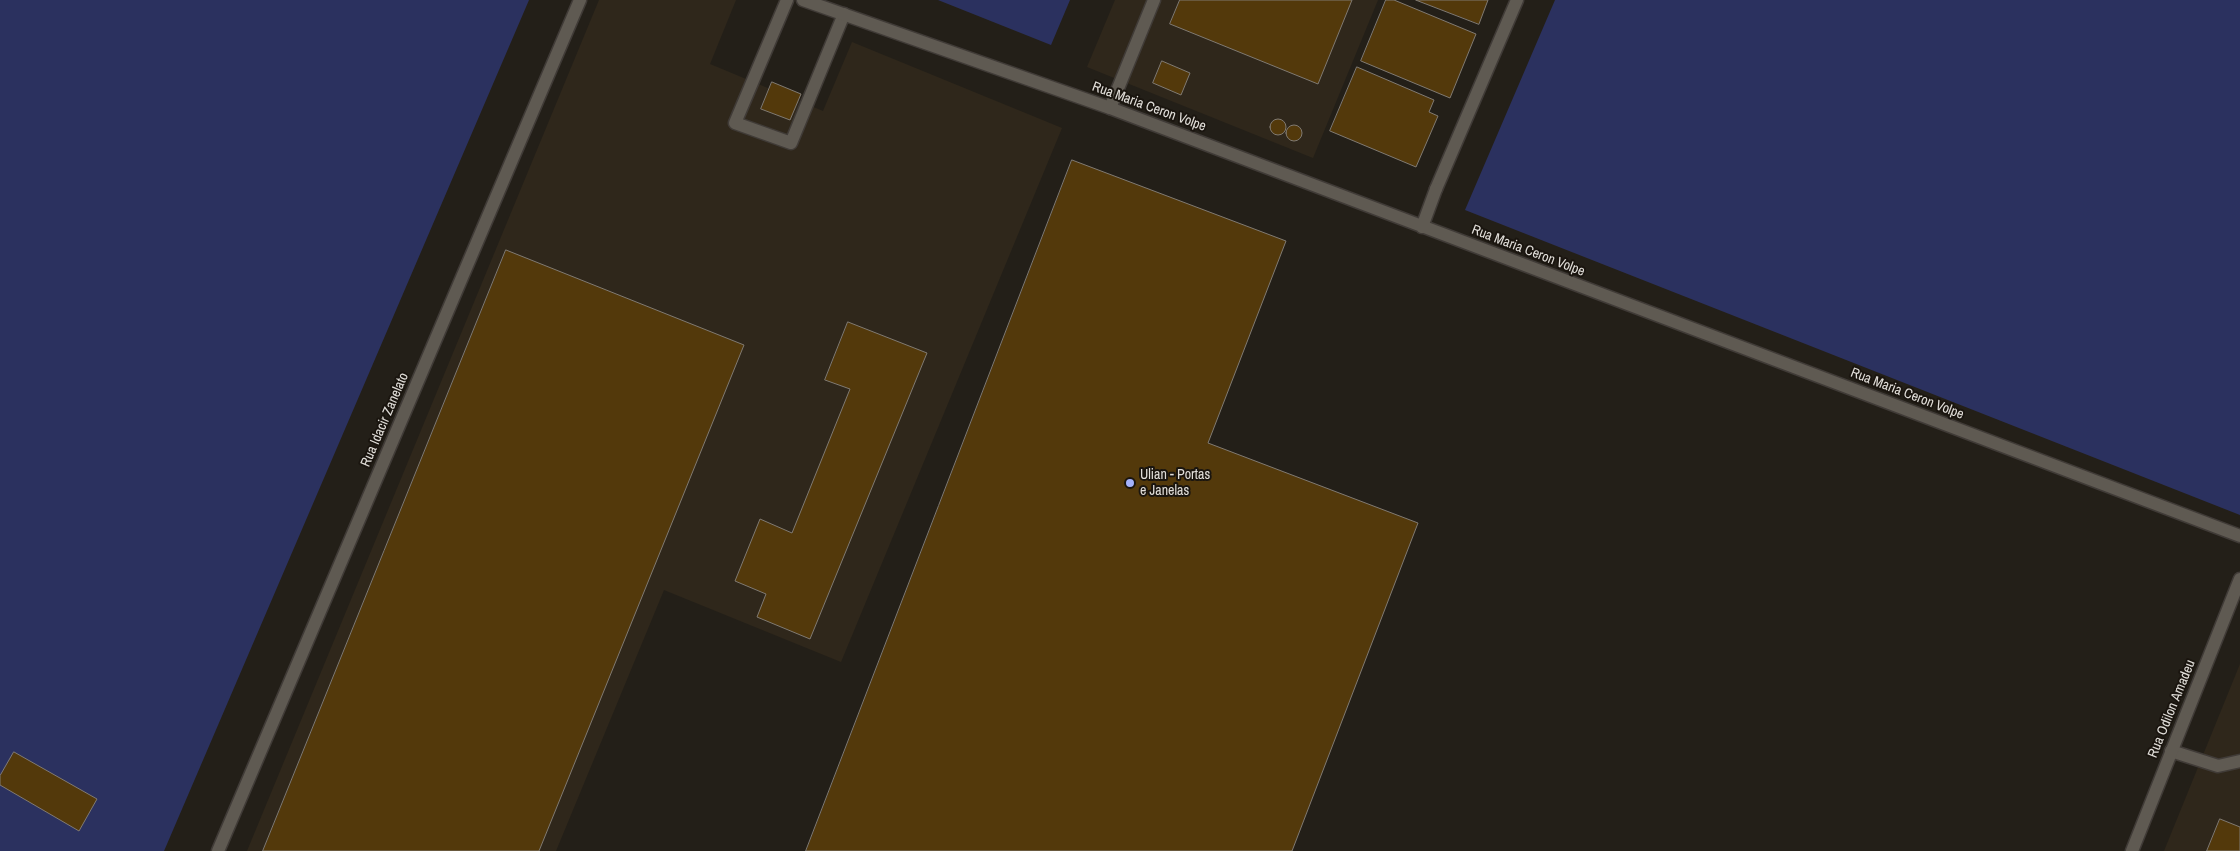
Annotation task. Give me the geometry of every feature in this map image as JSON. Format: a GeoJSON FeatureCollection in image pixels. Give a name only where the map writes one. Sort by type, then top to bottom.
{"type":"FeatureCollection","features":[{"type":"Feature","properties":{"kind":"street","name":"Rua Idacir Zanelato"},"geometry":{"type":"LineString","coordinates":[[218,851],[580,0]]}},
{"type":"Feature","properties":{"kind":"street"},"geometry":{"type":"LineString","coordinates":[[787,0],[735,123],[791,143],[844,14]]}},
{"type":"Feature","properties":{"kind":"street","name":"Rua Maria Ceron Volpe"},"geometry":{"type":"LineString","coordinates":[[804,0],[1110,108],[2240,536]]}},
{"type":"Feature","properties":{"kind":"street"},"geometry":{"type":"LineString","coordinates":[[1110,108],[1154,0]]}},
{"type":"Feature","properties":{"kind":"street"},"geometry":{"type":"LineString","coordinates":[[1422,226],[1517,0]]}},
{"type":"Feature","properties":{"kind":"street","name":"Rua Odilon Amadeu"},"geometry":{"type":"LineString","coordinates":[[2132,851],[2240,579]]}},
{"type":"Feature","properties":{"kind":"street"},"geometry":{"type":"LineString","coordinates":[[2171,751],[2218,766],[2240,761]]}},
{"type":"Feature","properties":{"kind":"shaded area"},"geometry":{"type":"Polygon","coordinates":[[[0,0],[529,0],[164,851],[0,851],[0,0]]]}},
{"type":"Feature","properties":{"kind":"shaded area"},"geometry":{"type":"Polygon","coordinates":[[[599,0],[736,0],[710,64],[823,111],[852,42],[1062,128],[841,662],[664,590],[556,851],[247,851],[599,0]]]}},
{"type":"Feature","properties":{"kind":"shaded area"},"geometry":{"type":"Polygon","coordinates":[[[938,0],[1070,0],[1051,45],[938,0]]]}},
{"type":"Feature","properties":{"kind":"shaded area"},"geometry":{"type":"Polygon","coordinates":[[[1115,0],[1378,0],[1313,158],[1087,67],[1115,0]]]}},
{"type":"Feature","properties":{"kind":"shaded area"},"geometry":{"type":"Polygon","coordinates":[[[1555,0],[2240,0],[2240,515],[1465,210],[1555,0]]]}},
{"type":"Feature","properties":{"kind":"shaded area"},"geometry":{"type":"Polygon","coordinates":[[[2240,664],[2240,851],[2164,851],[2240,664]]]}},
{"type":"Feature","properties":{"kind":"building"},"geometry":{"type":"Polygon","coordinates":[[[1180,0],[1352,0],[1318,84],[1170,24],[1180,0]]]}},
{"type":"Feature","properties":{"kind":"building"},"geometry":{"type":"Polygon","coordinates":[[[1386,0],[1394,0],[1476,34],[1450,98],[1361,61],[1386,0]]]}},
{"type":"Feature","properties":{"kind":"building"},"geometry":{"type":"Polygon","coordinates":[[[1416,0],[1488,0],[1479,24],[1416,0]]]}},
{"type":"Feature","properties":{"kind":"building"},"geometry":{"type":"Polygon","coordinates":[[[1162,61],[1190,73],[1181,95],[1153,83],[1162,61]]]}},
{"type":"Feature","properties":{"kind":"building"},"geometry":{"type":"Polygon","coordinates":[[[1357,67],[1434,100],[1429,112],[1438,116],[1416,167],[1330,131],[1357,67]]]}},
{"type":"Feature","properties":{"kind":"building"},"geometry":{"type":"Polygon","coordinates":[[[772,82],[801,94],[790,120],[761,109],[772,82]]]}},
{"type":"Feature","properties":{"kind":"building"},"geometry":{"type":"Polygon","coordinates":[[[1278,119],[1284,121],[1286,127],[1284,133],[1278,135],[1272,133],[1270,127],[1272,121],[1278,119]]]}},
{"type":"Feature","properties":{"kind":"building"},"geometry":{"type":"Polygon","coordinates":[[[1294,125],[1300,127],[1302,133],[1300,139],[1294,141],[1288,139],[1286,133],[1288,127],[1294,125]]]}},
{"type":"Feature","properties":{"kind":"building","name":"Ulian - Portas e Janelas"},"geometry":{"type":"Polygon","coordinates":[[[1072,160],[1286,241],[1208,443],[1418,523],[1292,851],[806,851],[1072,160]]]}},
{"type":"Feature","properties":{"kind":"building"},"geometry":{"type":"Polygon","coordinates":[[[506,250],[744,345],[539,851],[263,851],[506,250]]]}},
{"type":"Feature","properties":{"kind":"building"},"geometry":{"type":"Polygon","coordinates":[[[848,322],[927,353],[810,639],[757,617],[766,594],[735,581],[760,519],[792,533],[850,389],[825,380],[848,322]]]}},
{"type":"Feature","properties":{"kind":"building"},"geometry":{"type":"Polygon","coordinates":[[[14,752],[97,799],[79,831],[0,785],[0,776],[14,752]]]}},
{"type":"Feature","properties":{"kind":"building"},"geometry":{"type":"Polygon","coordinates":[[[2220,819],[2240,827],[2240,851],[2207,851],[2220,819]]]}},
{"type":"Feature","properties":{"kind":"place","name":"Ulian - Portas e Janelas"},"geometry":{"type":"Point","coordinates":[1130,483]}}]}
